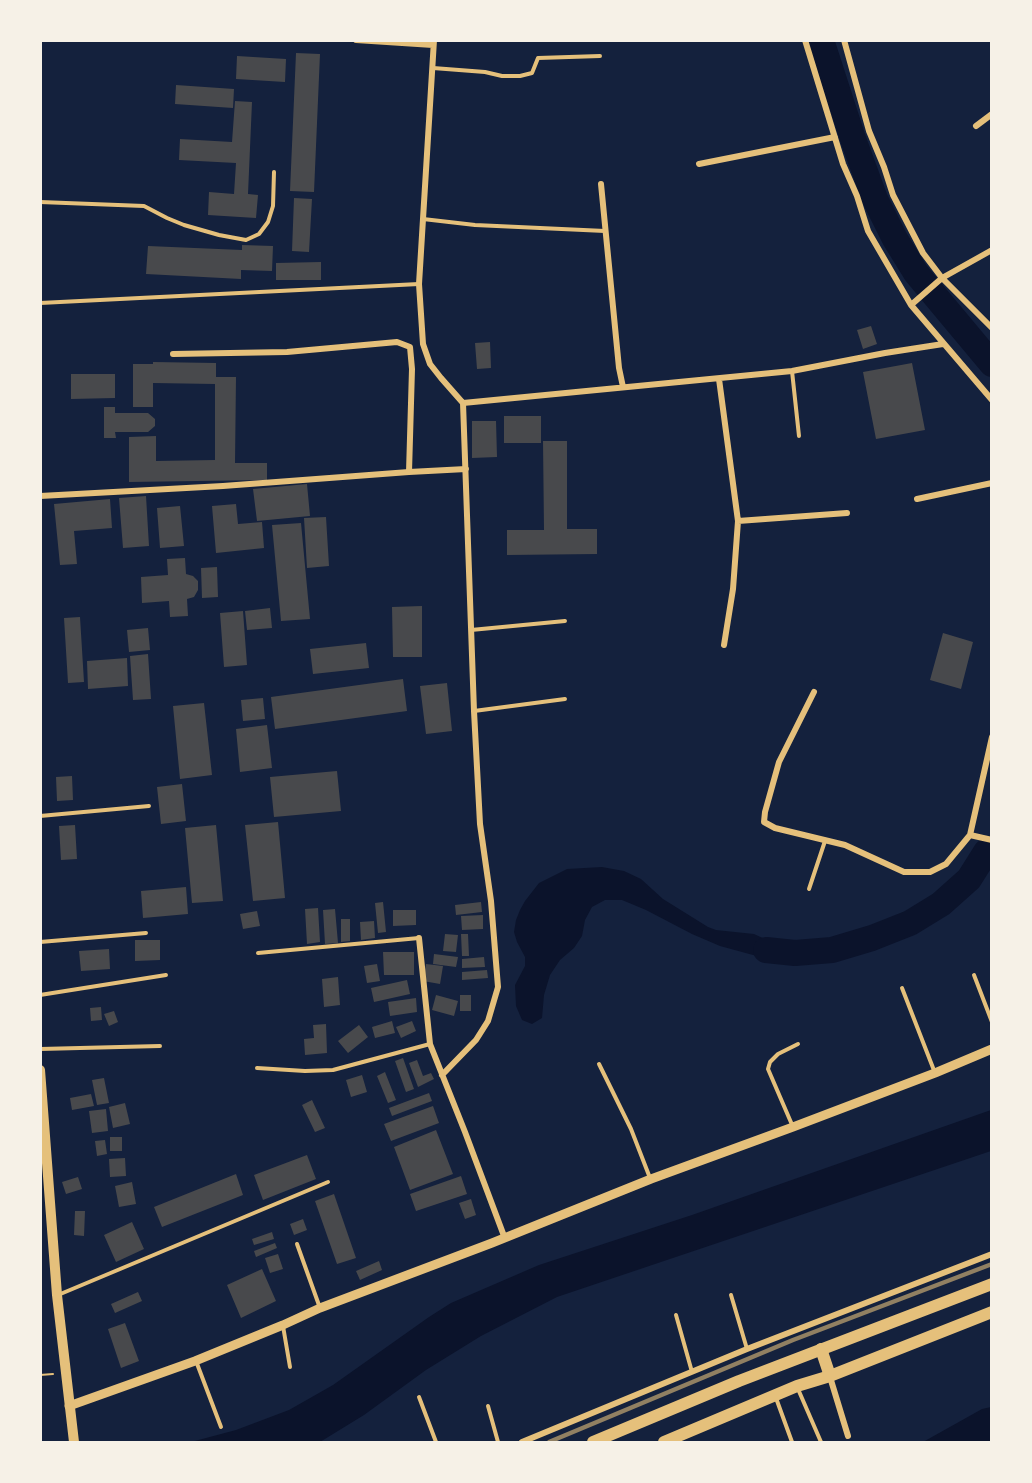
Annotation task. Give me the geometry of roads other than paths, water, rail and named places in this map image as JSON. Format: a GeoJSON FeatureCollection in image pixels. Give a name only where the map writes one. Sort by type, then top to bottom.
{"type":"FeatureCollection","features":[{"type":"Feature","properties":{"kind":"main road"},"geometry":{"type":"LineString","coordinates":[[40,1070],[57,1295],[74,1443]]}},
{"type":"Feature","properties":{"kind":"main road"},"geometry":{"type":"LineString","coordinates":[[593,1443],[740,1381],[992,1284]]}},
{"type":"Feature","properties":{"kind":"main road"},"geometry":{"type":"LineString","coordinates":[[663,1443],[797,1386],[830,1376],[992,1312]]}},
{"type":"Feature","properties":{"kind":"main road"},"geometry":{"type":"LineString","coordinates":[[822,1349],[830,1376]]}},
{"type":"Feature","properties":{"kind":"street"},"geometry":{"type":"LineString","coordinates":[[356,40],[434,43],[419,284],[423,344],[426,355],[436,372],[463,403],[480,824],[493,923],[498,987],[488,1021],[476,1040],[442,1075]]}},
{"type":"Feature","properties":{"kind":"street"},"geometry":{"type":"LineString","coordinates":[[805,40],[843,164],[857,196],[868,231],[911,305],[992,400]]}},
{"type":"Feature","properties":{"kind":"street"},"geometry":{"type":"LineString","coordinates":[[844,40],[869,131],[893,195],[923,253],[942,278],[992,328]]}},
{"type":"Feature","properties":{"kind":"street"},"geometry":{"type":"LineString","coordinates":[[976,126],[992,114]]}},
{"type":"Feature","properties":{"kind":"street"},"geometry":{"type":"LineString","coordinates":[[699,164],[835,137]]}},
{"type":"Feature","properties":{"kind":"street"},"geometry":{"type":"LineString","coordinates":[[601,184],[619,368],[623,387]]}},
{"type":"Feature","properties":{"kind":"street"},"geometry":{"type":"LineString","coordinates":[[911,305],[942,278],[992,250]]}},
{"type":"Feature","properties":{"kind":"street"},"geometry":{"type":"LineString","coordinates":[[172,354],[287,352],[397,342],[410,347],[412,369],[409,472]]}},
{"type":"Feature","properties":{"kind":"street"},"geometry":{"type":"LineString","coordinates":[[463,403],[792,371],[943,344]]}},
{"type":"Feature","properties":{"kind":"street"},"geometry":{"type":"LineString","coordinates":[[719,379],[738,521],[733,589],[724,645]]}},
{"type":"Feature","properties":{"kind":"street"},"geometry":{"type":"LineString","coordinates":[[40,496],[466,469]]}},
{"type":"Feature","properties":{"kind":"street"},"geometry":{"type":"LineString","coordinates":[[916,499],[992,483]]}},
{"type":"Feature","properties":{"kind":"street"},"geometry":{"type":"LineString","coordinates":[[738,521],[848,513]]}},
{"type":"Feature","properties":{"kind":"street"},"geometry":{"type":"LineString","coordinates":[[814,692],[779,762],[764,822],[775,828],[845,845],[904,872],[930,872],[946,864],[970,835],[992,737]]}},
{"type":"Feature","properties":{"kind":"street"},"geometry":{"type":"LineString","coordinates":[[970,835],[992,840]]}},
{"type":"Feature","properties":{"kind":"street"},"geometry":{"type":"LineString","coordinates":[[419,938],[430,1044],[504,1236]]}},
{"type":"Feature","properties":{"kind":"street"},"geometry":{"type":"LineString","coordinates":[[69,1406],[195,1361],[320,1308],[992,1049]]}},
{"type":"Feature","properties":{"kind":"street"},"geometry":{"type":"LineString","coordinates":[[522,1443],[747,1349],[992,1254]]}},
{"type":"Feature","properties":{"kind":"street"},"geometry":{"type":"LineString","coordinates":[[830,1376],[848,1436]]}},
{"type":"Feature","properties":{"kind":"lane"},"geometry":{"type":"LineString","coordinates":[[432,68],[520,76],[530,75],[538,58],[600,56]]}},
{"type":"Feature","properties":{"kind":"lane"},"geometry":{"type":"LineString","coordinates":[[40,202],[144,206],[184,225],[246,240],[260,234],[268,222],[273,206],[274,172]]}},
{"type":"Feature","properties":{"kind":"lane"},"geometry":{"type":"LineString","coordinates":[[423,219],[475,225],[606,231]]}},
{"type":"Feature","properties":{"kind":"lane"},"geometry":{"type":"LineString","coordinates":[[40,303],[419,284]]}},
{"type":"Feature","properties":{"kind":"lane"},"geometry":{"type":"LineString","coordinates":[[792,371],[799,436]]}},
{"type":"Feature","properties":{"kind":"lane"},"geometry":{"type":"LineString","coordinates":[[471,630],[565,621]]}},
{"type":"Feature","properties":{"kind":"lane"},"geometry":{"type":"LineString","coordinates":[[474,711],[565,699]]}},
{"type":"Feature","properties":{"kind":"lane"},"geometry":{"type":"LineString","coordinates":[[40,816],[149,806]]}},
{"type":"Feature","properties":{"kind":"lane"},"geometry":{"type":"LineString","coordinates":[[809,889],[825,840]]}},
{"type":"Feature","properties":{"kind":"lane"},"geometry":{"type":"LineString","coordinates":[[40,942],[146,933]]}},
{"type":"Feature","properties":{"kind":"lane"},"geometry":{"type":"LineString","coordinates":[[258,953],[419,938]]}},
{"type":"Feature","properties":{"kind":"lane"},"geometry":{"type":"LineString","coordinates":[[40,995],[166,975]]}},
{"type":"Feature","properties":{"kind":"lane"},"geometry":{"type":"LineString","coordinates":[[974,975],[992,1022]]}},
{"type":"Feature","properties":{"kind":"lane"},"geometry":{"type":"LineString","coordinates":[[902,988],[935,1072]]}},
{"type":"Feature","properties":{"kind":"lane"},"geometry":{"type":"LineString","coordinates":[[257,1068],[333,1070],[430,1044]]}},
{"type":"Feature","properties":{"kind":"lane"},"geometry":{"type":"LineString","coordinates":[[794,1127],[768,1069],[770,1062],[778,1054],[798,1044]]}},
{"type":"Feature","properties":{"kind":"lane"},"geometry":{"type":"LineString","coordinates":[[40,1049],[160,1046]]}},
{"type":"Feature","properties":{"kind":"lane"},"geometry":{"type":"LineString","coordinates":[[599,1064],[631,1129],[651,1179]]}},
{"type":"Feature","properties":{"kind":"lane"},"geometry":{"type":"LineString","coordinates":[[57,1295],[328,1182]]}},
{"type":"Feature","properties":{"kind":"lane"},"geometry":{"type":"LineString","coordinates":[[297,1244],[320,1308]]}},
{"type":"Feature","properties":{"kind":"lane"},"geometry":{"type":"LineString","coordinates":[[731,1296],[747,1349]]}},
{"type":"Feature","properties":{"kind":"lane"},"geometry":{"type":"LineString","coordinates":[[676,1316],[692,1372]]}},
{"type":"Feature","properties":{"kind":"lane"},"geometry":{"type":"LineString","coordinates":[[283,1325],[290,1368]]}},
{"type":"Feature","properties":{"kind":"lane"},"geometry":{"type":"LineString","coordinates":[[195,1361],[221,1427]]}},
{"type":"Feature","properties":{"kind":"lane"},"geometry":{"type":"LineString","coordinates":[[797,1386],[821,1443]]}},
{"type":"Feature","properties":{"kind":"lane"},"geometry":{"type":"LineString","coordinates":[[775,1395],[792,1443]]}},
{"type":"Feature","properties":{"kind":"lane"},"geometry":{"type":"LineString","coordinates":[[419,1397],[436,1443]]}},
{"type":"Feature","properties":{"kind":"lane"},"geometry":{"type":"LineString","coordinates":[[488,1406],[498,1443]]}},
{"type":"Feature","properties":{"kind":"water"},"geometry":{"type":"Polygon","coordinates":[[[602,867],[624,871],[641,879],[663,899],[708,927],[754,934],[784,948],[802,953],[780,960],[753,955],[720,946],[622,900],[605,900],[592,907],[585,920],[582,936],[550,975],[544,995],[542,1018],[532,1024],[522,1020],[516,1006],[515,985],[525,966],[525,957],[514,932],[520,910],[539,883],[567,869],[602,867]]]}},
{"type":"Feature","properties":{"kind":"water"},"geometry":{"type":"Polygon","coordinates":[[[991,1110],[991,1151],[557,1297],[481,1336],[426,1370],[364,1415],[320,1442],[191,1442],[236,1430],[289,1410],[333,1385],[451,1303],[539,1265],[692,1215],[991,1110]]]}},
{"type":"Feature","properties":{"kind":"water"},"geometry":{"type":"Polygon","coordinates":[[[991,1407],[991,1442],[923,1442],[982,1409],[991,1407]]]}},
{"type":"Feature","properties":{"kind":"waterway"},"geometry":{"type":"LineString","coordinates":[[821,40],[875,199],[895,239],[916,273],[992,364]]}},
{"type":"Feature","properties":{"kind":"waterway"},"geometry":{"type":"LineString","coordinates":[[766,950],[795,953],[832,950],[910,923],[941,904],[969,879],[986,852]]}},
{"type":"Feature","properties":{"kind":"railway"},"geometry":{"type":"LineString","coordinates":[[549,1442],[793,1340],[992,1264]]}}]}
